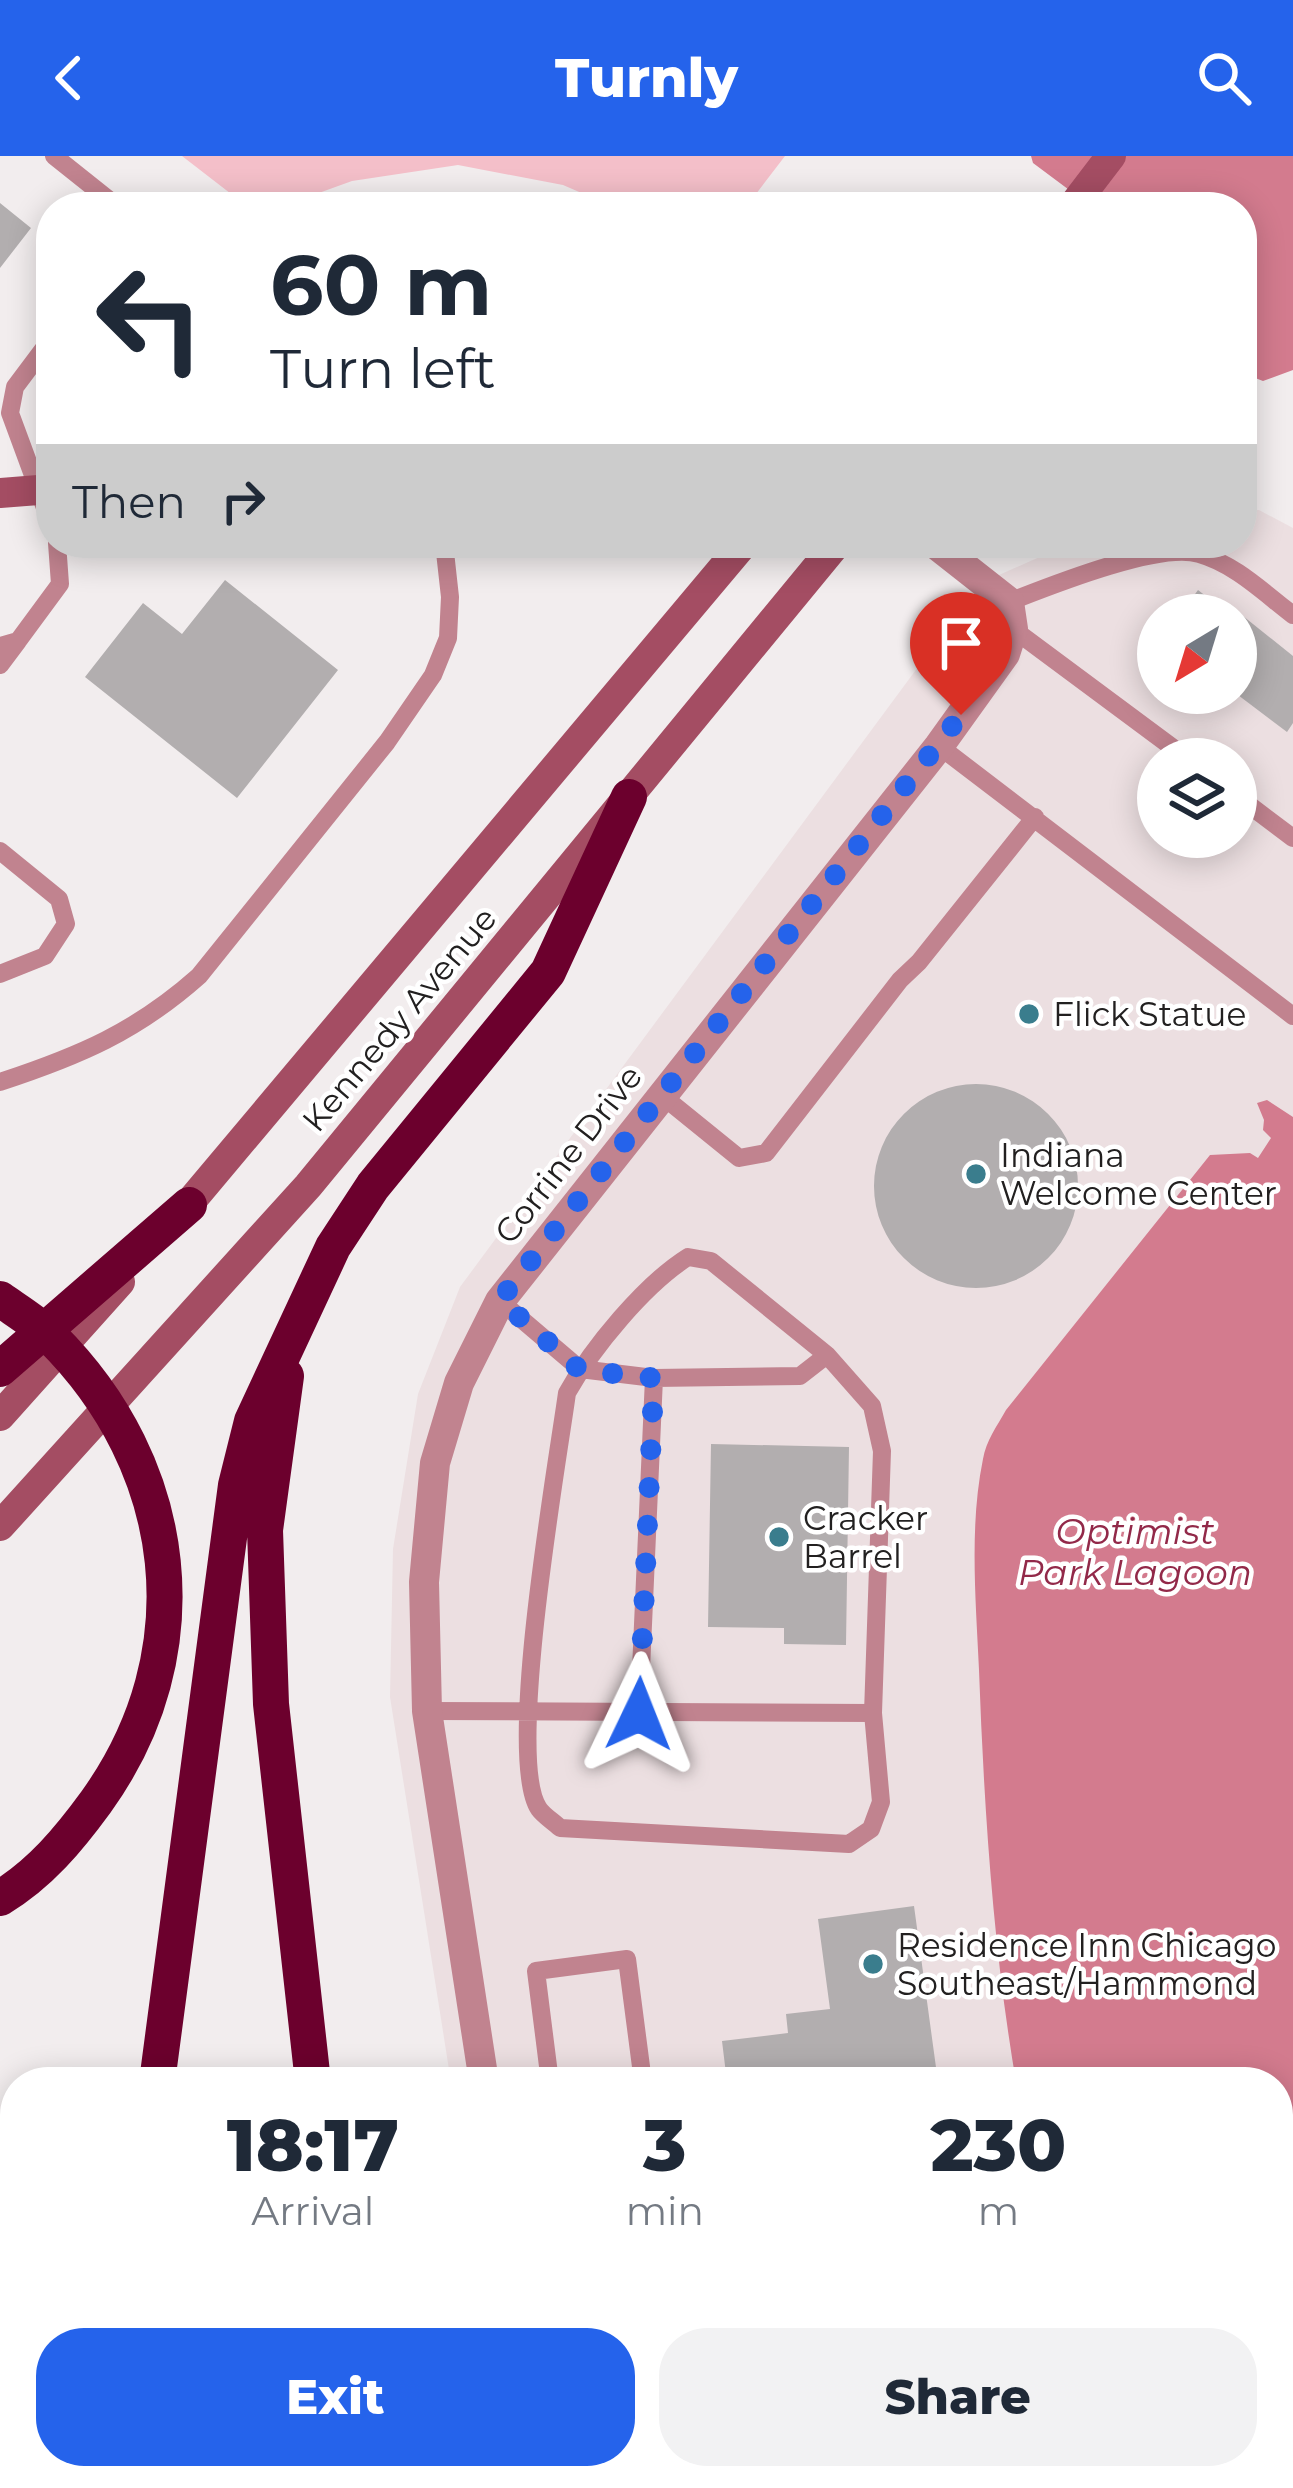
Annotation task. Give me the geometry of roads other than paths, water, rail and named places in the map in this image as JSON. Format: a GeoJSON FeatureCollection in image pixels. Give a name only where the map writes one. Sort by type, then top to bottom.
{"type":"FeatureCollection","features":[{"type":"Feature","properties":{"kind":"highway"},"geometry":{"type":"LineString","coordinates":[[159,2067],[236,1484],[252,1421],[333,1247],[373,1186],[548,972],[629,797]]}},
{"type":"Feature","properties":{"kind":"highway"},"geometry":{"type":"LineString","coordinates":[[0,1369],[189,1205]]}},
{"type":"Feature","properties":{"kind":"highway"},"geometry":{"type":"LineString","coordinates":[[0,1299],[48,1334],[98,1389],[137,1458],[158,1516],[164,1576],[164,1637],[152,1692],[125,1762],[51,1859],[0,1898]]}},
{"type":"Feature","properties":{"kind":"highway"},"geometry":{"type":"LineString","coordinates":[[293,1327],[265,1530],[272,1704],[312,2067]]}},
{"type":"Feature","properties":{"kind":"main road"},"geometry":{"type":"LineString","coordinates":[[1083,192],[1111,156]]}},
{"type":"Feature","properties":{"kind":"main road"},"geometry":{"type":"LineString","coordinates":[[0,494],[36,491]]}},
{"type":"Feature","properties":{"kind":"main road","name":"Kennedy Avenue"},"geometry":{"type":"LineString","coordinates":[[0,1416],[189,1205],[732,558]]}},
{"type":"Feature","properties":{"kind":"main road","name":"Kennedy Avenue"},"geometry":{"type":"LineString","coordinates":[[0,1526],[308,1186],[825,558]]}},
{"type":"Feature","properties":{"kind":"street"},"geometry":{"type":"LineString","coordinates":[[950,558],[1011,615]]}},
{"type":"Feature","properties":{"kind":"street","name":"Corrine Drive"},"geometry":{"type":"LineString","coordinates":[[482,2067],[427,1711],[424,1582],[435,1463],[459,1384],[500,1300],[939,746],[1005,654],[1011,615]]}},
{"type":"Feature","properties":{"kind":"lane"},"geometry":{"type":"LineString","coordinates":[[54,156],[99,192]]}},
{"type":"Feature","properties":{"kind":"lane"},"geometry":{"type":"LineString","coordinates":[[36,359],[5,402],[36,469]]}},
{"type":"Feature","properties":{"kind":"lane"},"geometry":{"type":"LineString","coordinates":[[0,665],[9,643],[60,584],[58,558]]}},
{"type":"Feature","properties":{"kind":"lane"},"geometry":{"type":"LineString","coordinates":[[0,1082],[79,1056],[127,1031],[166,1006],[199,976],[388,742],[433,675],[448,638],[446,558]]}},
{"type":"Feature","properties":{"kind":"lane"},"geometry":{"type":"LineString","coordinates":[[1148,558],[1117,562],[1011,615],[1162,738]]}},
{"type":"Feature","properties":{"kind":"lane"},"geometry":{"type":"LineString","coordinates":[[1209,558],[1233,568],[1293,615]]}},
{"type":"Feature","properties":{"kind":"lane"},"geometry":{"type":"LineString","coordinates":[[939,746],[1293,1016]]}},
{"type":"Feature","properties":{"kind":"lane"},"geometry":{"type":"LineString","coordinates":[[1257,811],[1293,838]]}},
{"type":"Feature","properties":{"kind":"lane"},"geometry":{"type":"LineString","coordinates":[[660,1094],[739,1158],[766,1153],[899,980],[919,962],[1035,817]]}},
{"type":"Feature","properties":{"kind":"lane"},"geometry":{"type":"LineString","coordinates":[[0,850],[59,899],[66,924],[45,956],[0,974]]}},
{"type":"Feature","properties":{"kind":"lane"},"geometry":{"type":"LineString","coordinates":[[688,1257],[711,1261],[827,1355],[872,1406],[882,1451],[873,1713],[881,1802],[871,1829],[849,1844],[560,1828],[538,1808],[525,1714],[567,1393],[580,1370],[665,1271],[688,1257]]}},
{"type":"Feature","properties":{"kind":"lane"},"geometry":{"type":"LineString","coordinates":[[500,1300],[580,1370],[654,1378],[800,1376],[827,1355]]}},
{"type":"Feature","properties":{"kind":"lane"},"geometry":{"type":"LineString","coordinates":[[639,1714],[654,1378]]}},
{"type":"Feature","properties":{"kind":"lane"},"geometry":{"type":"LineString","coordinates":[[427,1711],[873,1713]]}},
{"type":"Feature","properties":{"kind":"lane"},"geometry":{"type":"LineString","coordinates":[[548,2067],[536,1971],[626,1959],[641,2067]]}},
{"type":"Feature","properties":{"kind":"water"},"geometry":{"type":"Polygon","coordinates":[[[1031,156],[1293,156],[1293,370],[1263,381],[1257,379],[1257,192],[1072,192],[1033,163],[1031,156]]]}},
{"type":"Feature","properties":{"kind":"water","name":"Optimist Park Lagoon"},"geometry":{"type":"Polygon","coordinates":[[[1267,1100],[1293,1117],[1293,2067],[1014,2067],[987,1825],[975,1591],[976,1511],[984,1452],[1006,1410],[1210,1155],[1250,1153],[1258,1158],[1271,1138],[1263,1130],[1257,1103],[1267,1100]]]}},
{"type":"Feature","properties":{"kind":"place","name":"Flick Statue"},"geometry":{"type":"Point","coordinates":[1029,1014]}},
{"type":"Feature","properties":{"kind":"place","name":"Indiana Welcome Center"},"geometry":{"type":"Point","coordinates":[976,1174]}},
{"type":"Feature","properties":{"kind":"place","name":"Cracker Barrel"},"geometry":{"type":"Point","coordinates":[779,1537]}},
{"type":"Feature","properties":{"kind":"place","name":"Residence Inn Chicago Southeast/Hammond"},"geometry":{"type":"Point","coordinates":[873,1964]}}]}
